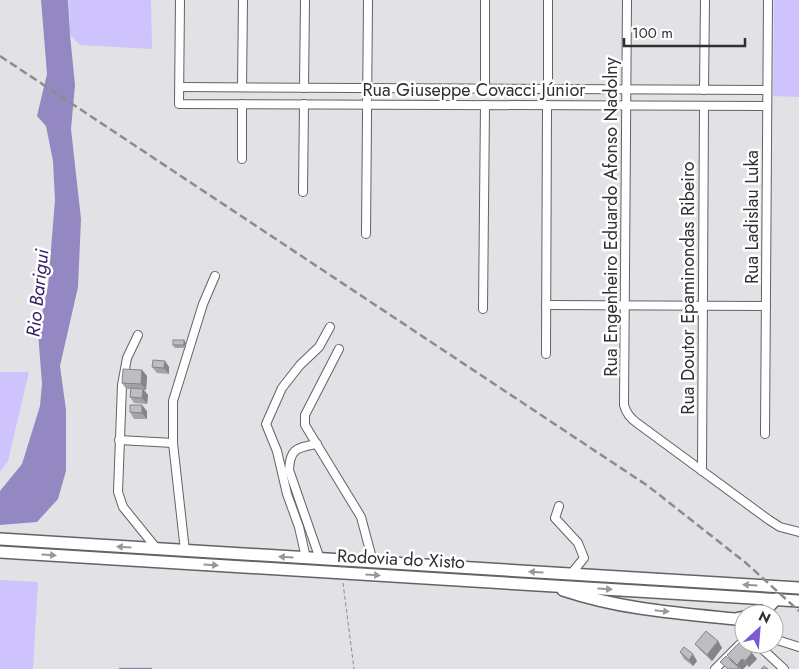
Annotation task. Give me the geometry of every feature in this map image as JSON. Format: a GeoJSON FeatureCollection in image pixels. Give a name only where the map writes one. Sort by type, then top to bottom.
{"type":"FeatureCollection","features":[{"type":"Feature","properties":{"kind":"highway","name":"Rodovia do Xisto"},"geometry":{"type":"LineString","coordinates":[[0,539],[799,588]]}},
{"type":"Feature","properties":{"kind":"highway","name":"Rodovia do Xisto"},"geometry":{"type":"LineString","coordinates":[[0,552],[799,601]]}},
{"type":"Feature","properties":{"kind":"highway"},"geometry":{"type":"LineString","coordinates":[[547,585],[593,601],[632,608],[734,620]]}},
{"type":"Feature","properties":{"kind":"highway"},"geometry":{"type":"LineString","coordinates":[[771,604],[776,599]]}},
{"type":"Feature","properties":{"kind":"street"},"geometry":{"type":"LineString","coordinates":[[180,0],[180,87]]}},
{"type":"Feature","properties":{"kind":"street"},"geometry":{"type":"LineString","coordinates":[[242,87],[243,0]]}},
{"type":"Feature","properties":{"kind":"street"},"geometry":{"type":"LineString","coordinates":[[304,88],[305,0]]}},
{"type":"Feature","properties":{"kind":"street"},"geometry":{"type":"LineString","coordinates":[[366,234],[368,0]]}},
{"type":"Feature","properties":{"kind":"street"},"geometry":{"type":"LineString","coordinates":[[485,89],[486,0]]}},
{"type":"Feature","properties":{"kind":"street"},"geometry":{"type":"LineString","coordinates":[[548,0],[548,89]]}},
{"type":"Feature","properties":{"kind":"street","name":"Rua Engenheiro Eduardo Afonso Nadolny"},"geometry":{"type":"LineString","coordinates":[[627,0],[624,404],[628,415],[632,419],[702,471]]}},
{"type":"Feature","properties":{"kind":"street"},"geometry":{"type":"LineString","coordinates":[[704,90],[705,0]]}},
{"type":"Feature","properties":{"kind":"street","name":"Rua Ladislau Luka"},"geometry":{"type":"LineString","coordinates":[[765,434],[768,0]]}},
{"type":"Feature","properties":{"kind":"street","name":"Rua Giuseppe Covacci Júnior"},"geometry":{"type":"LineString","coordinates":[[767,106],[180,104],[180,87],[768,90]]}},
{"type":"Feature","properties":{"kind":"street"},"geometry":{"type":"LineString","coordinates":[[242,104],[242,159]]}},
{"type":"Feature","properties":{"kind":"street"},"geometry":{"type":"LineString","coordinates":[[303,192],[304,104]]}},
{"type":"Feature","properties":{"kind":"street"},"geometry":{"type":"LineString","coordinates":[[483,309],[485,105]]}},
{"type":"Feature","properties":{"kind":"street"},"geometry":{"type":"LineString","coordinates":[[546,354],[547,105]]}},
{"type":"Feature","properties":{"kind":"street","name":"Rua Doutor Epaminondas Ribeiro"},"geometry":{"type":"LineString","coordinates":[[702,471],[704,106]]}},
{"type":"Feature","properties":{"kind":"street"},"geometry":{"type":"LineString","coordinates":[[184,550],[173,443],[173,401],[203,304],[216,276]]}},
{"type":"Feature","properties":{"kind":"street"},"geometry":{"type":"LineString","coordinates":[[546,305],[766,306]]}},
{"type":"Feature","properties":{"kind":"street"},"geometry":{"type":"LineString","coordinates":[[306,558],[277,452],[266,424],[282,388],[300,364],[319,347],[330,327]]}},
{"type":"Feature","properties":{"kind":"street"},"geometry":{"type":"LineString","coordinates":[[138,336],[127,358],[122,385],[118,492],[123,508],[157,549]]}},
{"type":"Feature","properties":{"kind":"street"},"geometry":{"type":"LineString","coordinates":[[339,349],[305,415],[305,425],[361,517],[373,562]]}},
{"type":"Feature","properties":{"kind":"street"},"geometry":{"type":"LineString","coordinates":[[119,440],[173,443]]}},
{"type":"Feature","properties":{"kind":"street"},"geometry":{"type":"LineString","coordinates":[[317,444],[302,447],[294,452],[290,457],[290,470],[320,559]]}},
{"type":"Feature","properties":{"kind":"street"},"geometry":{"type":"LineString","coordinates":[[702,471],[774,524],[799,532]]}},
{"type":"Feature","properties":{"kind":"street"},"geometry":{"type":"LineString","coordinates":[[560,506],[555,518],[578,543],[584,558],[571,574]]}},
{"type":"Feature","properties":{"kind":"street"},"geometry":{"type":"LineString","coordinates":[[784,642],[799,647]]}},
{"type":"Feature","properties":{"kind":"street"},"geometry":{"type":"LineString","coordinates":[[714,669],[734,650]]}},
{"type":"Feature","properties":{"kind":"street"},"geometry":{"type":"LineString","coordinates":[[768,654],[784,669]]}},
{"type":"Feature","properties":{"kind":"path"},"geometry":{"type":"LineString","coordinates":[[342,573],[354,669]]}},
{"type":"Feature","properties":{"kind":"shaded area"},"geometry":{"type":"Polygon","coordinates":[[[41,0],[68,0],[75,85],[71,129],[81,219],[78,287],[60,366],[66,410],[66,471],[58,499],[37,522],[0,525],[0,491],[22,464],[40,406],[42,384],[38,332],[48,286],[55,200],[53,161],[46,126],[37,116],[47,74],[41,0]]]}},
{"type":"Feature","properties":{"kind":"shaded area"},"geometry":{"type":"Polygon","coordinates":[[[69,0],[151,0],[152,49],[80,45],[70,35],[69,0]]]}},
{"type":"Feature","properties":{"kind":"shaded area"},"geometry":{"type":"Polygon","coordinates":[[[774,0],[799,0],[799,97],[773,96],[774,0]]]}},
{"type":"Feature","properties":{"kind":"shaded area"},"geometry":{"type":"Polygon","coordinates":[[[0,372],[29,372],[8,461],[0,472],[0,372]]]}},
{"type":"Feature","properties":{"kind":"shaded area"},"geometry":{"type":"Polygon","coordinates":[[[0,580],[38,582],[33,669],[0,669],[0,580]]]}},
{"type":"Feature","properties":{"kind":"building"},"geometry":{"type":"Polygon","coordinates":[[[173,340],[184,340],[184,345],[173,345],[173,340]]]}},
{"type":"Feature","properties":{"kind":"building"},"geometry":{"type":"Polygon","coordinates":[[[153,360],[165,361],[164,368],[152,367],[153,360]]]}},
{"type":"Feature","properties":{"kind":"building"},"geometry":{"type":"Polygon","coordinates":[[[123,369],[142,370],[141,384],[122,383],[123,369]]]}},
{"type":"Feature","properties":{"kind":"building"},"geometry":{"type":"Polygon","coordinates":[[[131,388],[143,389],[142,398],[130,397],[131,388]]]}},
{"type":"Feature","properties":{"kind":"building"},"geometry":{"type":"Polygon","coordinates":[[[130,405],[142,405],[142,413],[130,412],[130,405]]]}},
{"type":"Feature","properties":{"kind":"building"},"geometry":{"type":"Polygon","coordinates":[[[706,631],[718,641],[707,655],[695,644],[706,631]]]}},
{"type":"Feature","properties":{"kind":"building"},"geometry":{"type":"Polygon","coordinates":[[[684,647],[693,654],[689,660],[680,652],[684,647]]]}},
{"type":"Feature","properties":{"kind":"building"},"geometry":{"type":"Polygon","coordinates":[[[734,648],[734,654],[751,654],[745,661],[742,659],[737,665],[727,655],[734,648]]]}},
{"type":"Feature","properties":{"kind":"building"},"geometry":{"type":"Polygon","coordinates":[[[726,656],[738,669],[728,669],[720,662],[726,656]]]}},
{"type":"Feature","properties":{"kind":"waterway"},"geometry":{"type":"LineString","coordinates":[[120,669],[151,669]]}},
{"type":"Feature","properties":{"kind":"railway"},"geometry":{"type":"LineString","coordinates":[[0,56],[648,486],[746,563],[799,611]]}},
{"type":"Feature","properties":{"kind":"water label","name":"Rio Barigui"},"geometry":{"type":"Point","coordinates":[37,293]}}]}
